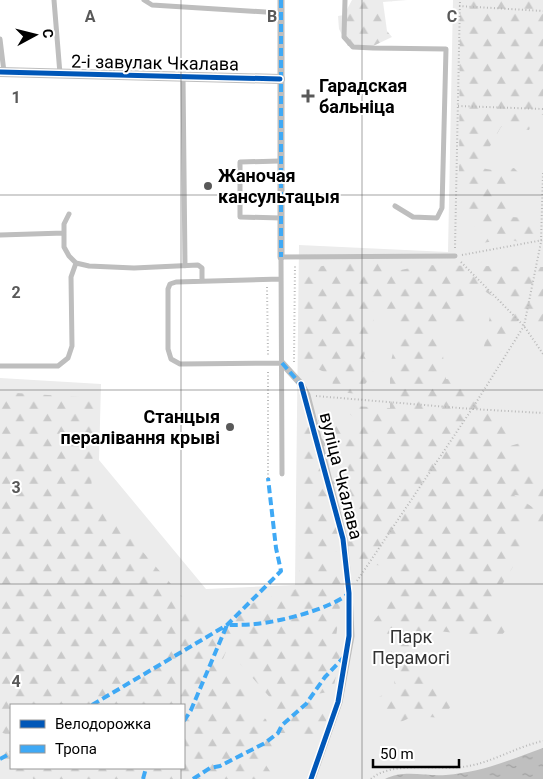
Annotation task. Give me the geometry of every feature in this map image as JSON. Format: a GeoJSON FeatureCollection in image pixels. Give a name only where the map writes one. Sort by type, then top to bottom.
{"type":"FeatureCollection","features":[{"type":"Feature","properties":{"kind":"street"},"geometry":{"type":"LineString","coordinates":[[281,0],[280,161],[282,257]]}},
{"type":"Feature","properties":{"kind":"street","name":"2-і завулак Чкалава"},"geometry":{"type":"LineString","coordinates":[[2,72],[280,79]]}},
{"type":"Feature","properties":{"kind":"street","name":"вуліца Чкалава"},"geometry":{"type":"LineString","coordinates":[[282,363],[301,384],[308,395],[344,539],[349,592],[351,636],[339,702],[312,779]]}},
{"type":"Feature","properties":{"kind":"lane"},"geometry":{"type":"LineString","coordinates":[[54,0],[60,74]]}},
{"type":"Feature","properties":{"kind":"lane"},"geometry":{"type":"LineString","coordinates":[[144,0],[152,6],[281,13]]}},
{"type":"Feature","properties":{"kind":"lane"},"geometry":{"type":"LineString","coordinates":[[345,0],[344,37],[353,46],[373,48],[446,48],[442,208],[437,218],[413,217],[395,206]]}},
{"type":"Feature","properties":{"kind":"lane"},"geometry":{"type":"LineString","coordinates":[[0,39],[2,72]]}},
{"type":"Feature","properties":{"kind":"lane"},"geometry":{"type":"LineString","coordinates":[[183,77],[185,266]]}},
{"type":"Feature","properties":{"kind":"lane"},"geometry":{"type":"LineString","coordinates":[[280,161],[240,162],[240,217],[281,218]]}},
{"type":"Feature","properties":{"kind":"lane"},"geometry":{"type":"LineString","coordinates":[[70,214],[64,224],[64,247],[76,263],[89,266],[134,268],[198,266],[202,268],[202,281]]}},
{"type":"Feature","properties":{"kind":"lane"},"geometry":{"type":"LineString","coordinates":[[0,235],[64,233]]}},
{"type":"Feature","properties":{"kind":"lane"},"geometry":{"type":"LineString","coordinates":[[282,474],[282,257],[455,256]]}},
{"type":"Feature","properties":{"kind":"lane"},"geometry":{"type":"LineString","coordinates":[[0,366],[58,366],[68,358],[72,346],[71,277],[76,263]]}},
{"type":"Feature","properties":{"kind":"lane"},"geometry":{"type":"LineString","coordinates":[[282,279],[176,282],[170,284],[168,289],[168,349],[171,359],[180,364],[282,363]]}},
{"type":"Feature","properties":{"kind":"path"},"geometry":{"type":"LineString","coordinates":[[460,0],[455,256],[524,326],[543,354]]}},
{"type":"Feature","properties":{"kind":"path"},"geometry":{"type":"LineString","coordinates":[[460,6],[543,12]]}},
{"type":"Feature","properties":{"kind":"path"},"geometry":{"type":"LineString","coordinates":[[458,106],[543,109]]}},
{"type":"Feature","properties":{"kind":"path"},"geometry":{"type":"LineString","coordinates":[[349,592],[472,409],[524,326],[542,241],[543,173]]}},
{"type":"Feature","properties":{"kind":"path"},"geometry":{"type":"LineString","coordinates":[[455,256],[542,241]]}},
{"type":"Feature","properties":{"kind":"path"},"geometry":{"type":"LineString","coordinates":[[294,377],[295,258]]}},
{"type":"Feature","properties":{"kind":"path"},"geometry":{"type":"LineString","coordinates":[[308,395],[543,413]]}},
{"type":"Feature","properties":{"kind":"path"},"geometry":{"type":"LineString","coordinates":[[371,779],[386,772],[408,767],[464,767],[495,759],[543,741]]}},
{"type":"Feature","properties":{"kind":"green space"},"geometry":{"type":"Polygon","coordinates":[[[352,0],[407,0],[383,2],[387,31],[392,37],[369,48],[348,46],[339,29],[338,16],[344,15],[352,0]]]}},
{"type":"Feature","properties":{"kind":"green space","name":"Парк Перамогі"},"geometry":{"type":"Polygon","coordinates":[[[453,0],[543,0],[543,779],[0,779],[0,378],[101,384],[99,460],[206,589],[295,585],[299,245],[448,252],[453,0]]]}},
{"type":"Feature","properties":{"kind":"green space"},"geometry":{"type":"Polygon","coordinates":[[[460,0],[543,0],[543,115],[536,115],[529,130],[501,127],[489,148],[493,155],[481,168],[498,171],[514,168],[520,174],[507,190],[510,217],[531,218],[536,232],[526,244],[508,239],[482,243],[485,228],[468,225],[464,208],[467,194],[459,180],[460,0]]]}},
{"type":"Feature","properties":{"kind":"green space"},"geometry":{"type":"Polygon","coordinates":[[[380,257],[396,271],[425,265],[543,267],[543,335],[528,318],[513,323],[512,343],[492,359],[482,356],[490,316],[510,308],[483,290],[459,297],[471,324],[460,329],[437,310],[446,379],[467,380],[471,400],[510,420],[510,446],[527,441],[522,466],[543,478],[543,497],[514,495],[543,514],[543,525],[511,526],[509,536],[531,543],[503,553],[513,567],[487,609],[511,625],[499,638],[438,631],[414,646],[417,671],[455,700],[443,718],[414,716],[394,725],[377,698],[395,688],[389,635],[374,635],[373,622],[387,604],[386,566],[355,563],[355,548],[340,549],[322,560],[352,574],[342,591],[335,645],[340,655],[333,691],[312,695],[330,708],[319,743],[300,742],[299,733],[278,733],[274,702],[227,649],[219,669],[245,691],[245,712],[266,719],[275,750],[262,759],[275,779],[33,779],[31,772],[0,773],[0,740],[10,738],[10,769],[185,769],[185,704],[10,704],[10,736],[0,732],[0,392],[96,398],[91,493],[208,626],[255,602],[299,588],[302,416],[331,420],[354,443],[360,424],[349,413],[351,406],[390,408],[390,365],[400,325],[376,311],[364,356],[374,373],[357,394],[333,391],[332,376],[302,361],[304,282],[316,267],[380,257]]]}},
{"type":"Feature","properties":{"kind":"water"},"geometry":{"type":"Polygon","coordinates":[[[543,748],[543,779],[385,779],[400,774],[446,775],[472,771],[496,765],[543,748]]]}},
{"type":"Feature","properties":{"kind":"marked path"},"geometry":{"type":"LineString","coordinates":[[281,0],[281,257]]}},
{"type":"Feature","properties":{"kind":"marked path"},"geometry":{"type":"LineString","coordinates":[[282,363],[303,387]]}},
{"type":"Feature","properties":{"kind":"marked path"},"geometry":{"type":"LineString","coordinates":[[94,704],[227,625],[281,571],[276,548],[268,478]]}},
{"type":"Feature","properties":{"kind":"marked path"},"geometry":{"type":"LineString","coordinates":[[185,719],[191,710],[227,625],[255,624],[291,618],[330,604],[349,593]]}},
{"type":"Feature","properties":{"kind":"marked path"},"geometry":{"type":"LineString","coordinates":[[193,779],[210,768],[220,766],[265,743],[278,733],[282,725],[306,704],[325,677],[344,657]]}},
{"type":"Feature","properties":{"kind":"marked path"},"geometry":{"type":"LineString","coordinates":[[0,759],[10,754]]}},
{"type":"Feature","properties":{"kind":"marked path"},"geometry":{"type":"LineString","coordinates":[[143,779],[146,769]]}},
{"type":"Feature","properties":{"kind":"cycle path"},"geometry":{"type":"LineString","coordinates":[[0,72],[280,79]]}},
{"type":"Feature","properties":{"kind":"cycle path"},"geometry":{"type":"LineString","coordinates":[[301,384],[343,539],[349,593],[349,636],[338,702],[311,779]]}},
{"type":"Feature","properties":{"kind":"place","name":"Гарадская бальніца"},"geometry":{"type":"Point","coordinates":[308,96]}},
{"type":"Feature","properties":{"kind":"place","name":"Жаночая кансультацыя"},"geometry":{"type":"Point","coordinates":[208,186]}},
{"type":"Feature","properties":{"kind":"place","name":"Станцыя пералівання крыві"},"geometry":{"type":"Point","coordinates":[230,427]}}]}
